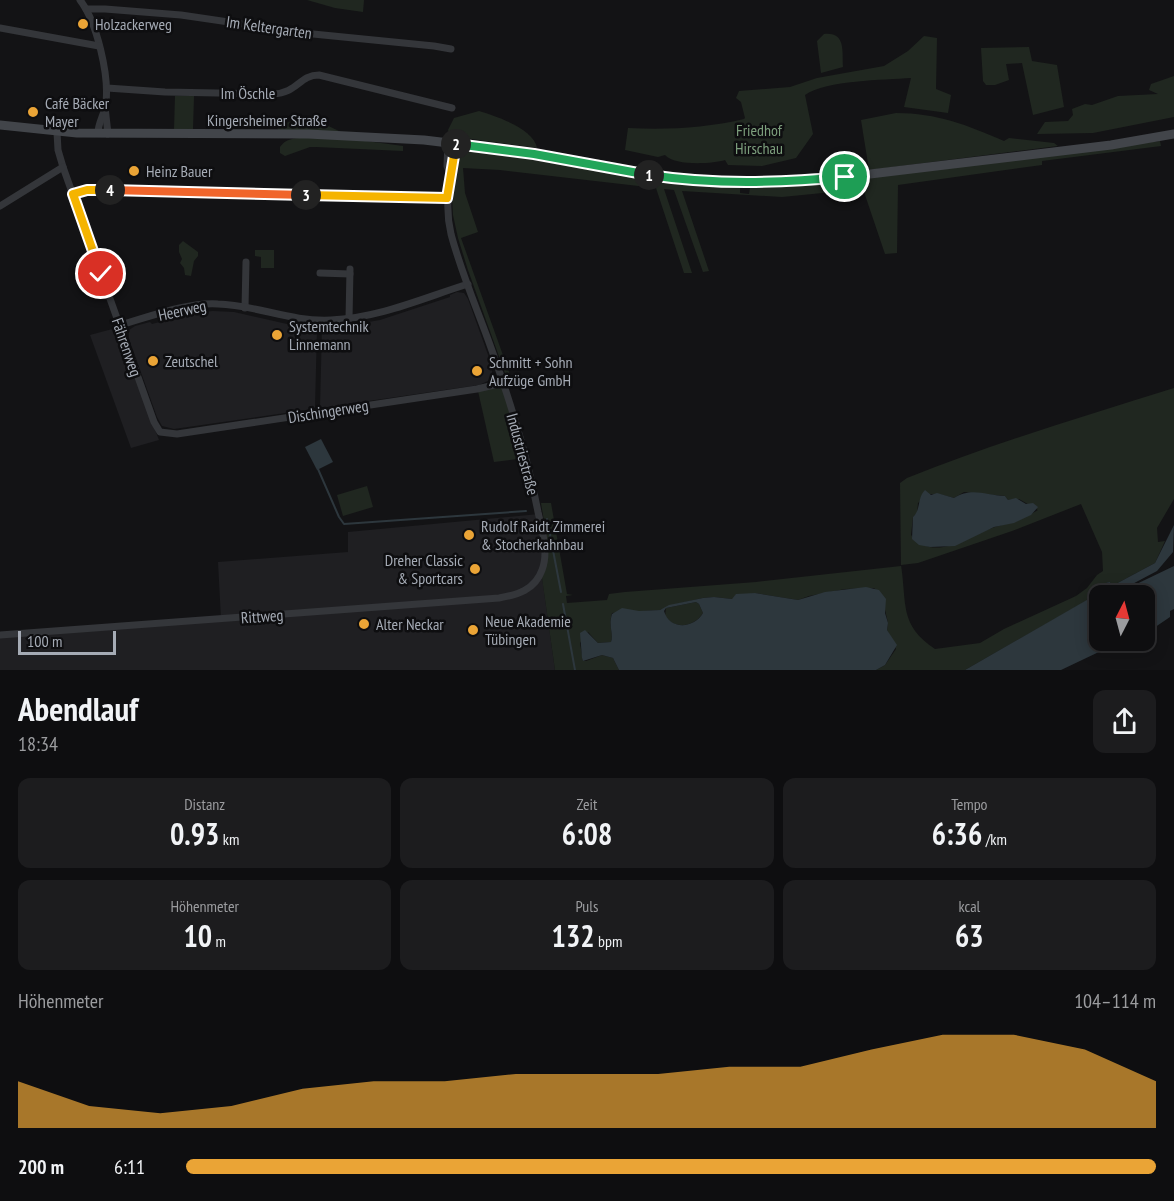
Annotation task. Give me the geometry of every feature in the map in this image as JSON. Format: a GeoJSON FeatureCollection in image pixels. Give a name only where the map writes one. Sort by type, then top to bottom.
{"type":"FeatureCollection","features":[{"type":"Feature","properties":{"kind":"main road","name":"Kingersheimer Straße"},"geometry":{"type":"LineString","coordinates":[[0,125],[98,134],[308,134],[381,137],[452,143],[534,154],[683,180],[765,183],[835,178],[1122,144],[1174,134]]}},
{"type":"Feature","properties":{"kind":"street"},"geometry":{"type":"LineString","coordinates":[[81,0],[87,9],[104,66],[108,134]]}},
{"type":"Feature","properties":{"kind":"street","name":"Im Keltergarten"},"geometry":{"type":"LineString","coordinates":[[87,9],[181,15],[303,33],[451,49]]}},
{"type":"Feature","properties":{"kind":"street"},"geometry":{"type":"LineString","coordinates":[[0,28],[99,46]]}},
{"type":"Feature","properties":{"kind":"street","name":"Im Öschle"},"geometry":{"type":"LineString","coordinates":[[107,88],[165,92],[280,94],[290,91],[307,77],[318,75],[452,108]]}},
{"type":"Feature","properties":{"kind":"street"},"geometry":{"type":"LineString","coordinates":[[98,134],[98,124],[105,107]]}},
{"type":"Feature","properties":{"kind":"street","name":"Fährenweg"},"geometry":{"type":"LineString","coordinates":[[57,132],[58,150],[63,167],[156,426]]}},
{"type":"Feature","properties":{"kind":"street","name":"Industriestraße"},"geometry":{"type":"LineString","coordinates":[[452,143],[447,166],[450,174],[447,198],[451,234],[504,383],[526,459],[545,549],[541,574],[524,593]]}},
{"type":"Feature","properties":{"kind":"street"},"geometry":{"type":"LineString","coordinates":[[0,206],[63,167]]}},
{"type":"Feature","properties":{"kind":"street"},"geometry":{"type":"LineString","coordinates":[[73,194],[95,190],[447,198]]}},
{"type":"Feature","properties":{"kind":"street"},"geometry":{"type":"LineString","coordinates":[[245,308],[246,262]]}},
{"type":"Feature","properties":{"kind":"street"},"geometry":{"type":"LineString","coordinates":[[320,273],[350,272],[349,319]]}},
{"type":"Feature","properties":{"kind":"street","name":"Heerweg"},"geometry":{"type":"LineString","coordinates":[[120,325],[200,304],[245,308],[296,319],[349,319],[394,309],[468,284]]}},
{"type":"Feature","properties":{"kind":"street","name":"Dischingerweg"},"geometry":{"type":"LineString","coordinates":[[156,426],[163,434],[177,434],[504,383]]}},
{"type":"Feature","properties":{"kind":"street","name":"Rittweg"},"geometry":{"type":"LineString","coordinates":[[0,635],[499,598],[524,593]]}},
{"type":"Feature","properties":{"kind":"shaded area"},"geometry":{"type":"Polygon","coordinates":[[[457,292],[464,293],[468,299],[492,366],[490,380],[479,385],[320,408],[322,327],[380,320],[450,297],[457,292]]]}},
{"type":"Feature","properties":{"kind":"shaded area"},"geometry":{"type":"Polygon","coordinates":[[[234,312],[287,324],[315,327],[317,329],[315,407],[174,429],[162,426],[129,339],[129,330],[150,322],[152,324],[194,313],[234,312]]]}},
{"type":"Feature","properties":{"kind":"shaded area"},"geometry":{"type":"Polygon","coordinates":[[[116,328],[159,440],[131,448],[90,335],[116,328]]]}},
{"type":"Feature","properties":{"kind":"shaded area"},"geometry":{"type":"Polygon","coordinates":[[[321,439],[333,462],[317,470],[305,447],[321,439]]]}},
{"type":"Feature","properties":{"kind":"shaded area"},"geometry":{"type":"Polygon","coordinates":[[[925,490],[931,495],[937,493],[954,498],[972,492],[1005,496],[1008,500],[1016,498],[1026,504],[1033,503],[1038,507],[1031,515],[1014,523],[994,527],[955,546],[930,547],[919,545],[912,539],[913,517],[925,490]]]}},
{"type":"Feature","properties":{"kind":"shaded area"},"geometry":{"type":"Polygon","coordinates":[[[539,514],[544,549],[541,570],[555,670],[0,670],[0,635],[221,619],[218,562],[348,552],[348,532],[539,514]]]}},
{"type":"Feature","properties":{"kind":"shaded area"},"geometry":{"type":"Polygon","coordinates":[[[1174,525],[1173,552],[1157,571],[1131,585],[1114,585],[1155,563],[1174,525]]]}},
{"type":"Feature","properties":{"kind":"shaded area"},"geometry":{"type":"Polygon","coordinates":[[[1174,566],[1174,609],[1170,611],[1170,617],[1155,627],[1155,585],[1134,585],[1174,566]]]}},
{"type":"Feature","properties":{"kind":"shaded area"},"geometry":{"type":"Polygon","coordinates":[[[866,587],[879,590],[886,599],[887,630],[897,645],[885,665],[876,670],[619,670],[613,658],[602,655],[583,661],[582,658],[580,633],[585,630],[598,643],[611,642],[612,614],[622,608],[639,611],[660,610],[669,605],[703,598],[732,599],[736,594],[755,593],[798,600],[825,592],[866,587]],[[696,602],[666,608],[664,611],[671,622],[688,624],[694,622],[703,613],[696,602]]]}},
{"type":"Feature","properties":{"kind":"shaded area"},"geometry":{"type":"Polygon","coordinates":[[[1089,599],[1089,651],[1101,651],[1061,670],[965,670],[1089,599]]]}},
{"type":"Feature","properties":{"kind":"green space"},"geometry":{"type":"Polygon","coordinates":[[[307,0],[364,0],[363,12],[335,8],[307,0]]]}},
{"type":"Feature","properties":{"kind":"green space"},"geometry":{"type":"Polygon","coordinates":[[[824,34],[831,34],[839,39],[843,67],[821,73],[817,41],[824,34]]]}},
{"type":"Feature","properties":{"kind":"green space","name":"Friedhof Hirschau"},"geometry":{"type":"Polygon","coordinates":[[[924,36],[937,38],[936,89],[951,95],[948,113],[904,107],[911,78],[856,82],[827,86],[805,95],[813,134],[796,158],[762,166],[728,165],[725,160],[703,163],[685,162],[670,159],[665,155],[658,157],[625,150],[628,128],[686,128],[744,119],[741,102],[736,98],[739,91],[790,87],[817,78],[884,66],[908,51],[924,36]]]}},
{"type":"Feature","properties":{"kind":"green space"},"geometry":{"type":"Polygon","coordinates":[[[1029,47],[1032,61],[1057,65],[1064,107],[1033,115],[1022,63],[1006,64],[1009,80],[995,85],[986,85],[983,81],[981,48],[1029,47]]]}},
{"type":"Feature","properties":{"kind":"green space"},"geometry":{"type":"Polygon","coordinates":[[[1174,76],[1174,117],[1093,133],[1037,134],[1045,122],[1068,121],[1073,115],[1072,109],[1085,104],[1092,105],[1118,96],[1158,94],[1149,90],[1151,84],[1174,76]]]}},
{"type":"Feature","properties":{"kind":"green space"},"geometry":{"type":"Polygon","coordinates":[[[175,96],[194,96],[193,129],[174,130],[175,96]]]}},
{"type":"Feature","properties":{"kind":"green space"},"geometry":{"type":"Polygon","coordinates":[[[479,111],[522,129],[534,141],[537,148],[450,136],[448,130],[454,118],[479,111]]]}},
{"type":"Feature","properties":{"kind":"green space"},"geometry":{"type":"Polygon","coordinates":[[[896,113],[925,115],[952,121],[1004,141],[1009,138],[1054,143],[1058,146],[869,170],[861,120],[896,113]]]}},
{"type":"Feature","properties":{"kind":"green space"},"geometry":{"type":"Polygon","coordinates":[[[293,119],[309,123],[318,121],[341,132],[278,130],[277,124],[290,122],[293,119]]]}},
{"type":"Feature","properties":{"kind":"green space"},"geometry":{"type":"Polygon","coordinates":[[[308,138],[359,140],[403,146],[403,151],[310,147],[285,156],[280,153],[280,147],[286,141],[308,138]]]}},
{"type":"Feature","properties":{"kind":"green space"},"geometry":{"type":"Polygon","coordinates":[[[1160,141],[1161,146],[1042,161],[1042,165],[898,185],[897,253],[885,254],[863,189],[782,197],[682,191],[709,271],[703,272],[674,190],[664,189],[692,273],[684,273],[656,188],[500,170],[463,168],[465,193],[478,232],[461,238],[514,386],[510,387],[468,270],[453,215],[452,197],[458,160],[464,153],[474,151],[688,184],[740,188],[740,193],[749,194],[750,188],[807,185],[1160,141]]]}},
{"type":"Feature","properties":{"kind":"green space"},"geometry":{"type":"Polygon","coordinates":[[[183,241],[198,252],[191,276],[185,275],[180,263],[182,259],[179,245],[183,241]]]}},
{"type":"Feature","properties":{"kind":"green space"},"geometry":{"type":"Polygon","coordinates":[[[255,250],[274,250],[274,268],[261,268],[261,257],[255,256],[255,250]]]}},
{"type":"Feature","properties":{"kind":"green space"},"geometry":{"type":"Polygon","coordinates":[[[504,387],[525,458],[494,462],[478,391],[504,387]]]}},
{"type":"Feature","properties":{"kind":"green space"},"geometry":{"type":"Polygon","coordinates":[[[1174,388],[1174,499],[1157,528],[1158,542],[1165,541],[1155,563],[1114,585],[1110,582],[1103,585],[1089,585],[1103,571],[1102,552],[1081,504],[1012,531],[918,563],[901,565],[905,602],[910,622],[923,640],[935,649],[980,643],[1004,629],[1076,596],[1089,585],[1089,599],[965,670],[876,670],[885,665],[896,649],[887,630],[888,623],[882,596],[874,588],[845,589],[798,600],[755,593],[732,599],[703,598],[660,610],[612,613],[611,642],[598,643],[588,632],[580,643],[583,661],[602,655],[613,658],[619,670],[555,670],[542,578],[547,550],[541,503],[551,503],[567,594],[573,595],[566,596],[567,603],[607,600],[609,594],[625,592],[756,582],[901,566],[900,483],[940,465],[1174,388]],[[964,492],[954,498],[928,494],[918,503],[917,513],[913,517],[911,535],[920,543],[930,547],[952,545],[1038,510],[1019,499],[1008,500],[1005,496],[964,492]]]}},
{"type":"Feature","properties":{"kind":"green space"},"geometry":{"type":"Polygon","coordinates":[[[367,486],[373,507],[343,516],[337,495],[367,486]]]}},
{"type":"Feature","properties":{"kind":"green space"},"geometry":{"type":"Polygon","coordinates":[[[696,602],[703,613],[690,624],[679,625],[665,616],[666,608],[696,602]]]}},
{"type":"Feature","properties":{"kind":"waterway"},"geometry":{"type":"LineString","coordinates":[[318,469],[344,524],[526,511]]}},
{"type":"Feature","properties":{"kind":"waterway"},"geometry":{"type":"LineString","coordinates":[[547,519],[561,592]]}},
{"type":"Feature","properties":{"kind":"waterway"},"geometry":{"type":"LineString","coordinates":[[563,604],[575,670]]}},
{"type":"Feature","properties":{"kind":"place","name":"Holzackerweg"},"geometry":{"type":"Point","coordinates":[83,24]}},
{"type":"Feature","properties":{"kind":"place","name":"Café Bäcker Mayer"},"geometry":{"type":"Point","coordinates":[33,112]}},
{"type":"Feature","properties":{"kind":"place","name":"Heinz Bauer"},"geometry":{"type":"Point","coordinates":[134,171]}},
{"type":"Feature","properties":{"kind":"place","name":"Systemtechnik Linnemann"},"geometry":{"type":"Point","coordinates":[277,335]}},
{"type":"Feature","properties":{"kind":"place","name":"Zeutschel"},"geometry":{"type":"Point","coordinates":[153,361]}},
{"type":"Feature","properties":{"kind":"place","name":"Schmitt + Sohn Aufzüge GmbH"},"geometry":{"type":"Point","coordinates":[477,371]}},
{"type":"Feature","properties":{"kind":"place","name":"Rudolf Raidt Zimmerei & Stocherkahnbau"},"geometry":{"type":"Point","coordinates":[469,535]}},
{"type":"Feature","properties":{"kind":"place","name":"Dreher Classic & Sportcars"},"geometry":{"type":"Point","coordinates":[475,569]}},
{"type":"Feature","properties":{"kind":"place","name":"Alter Neckar"},"geometry":{"type":"Point","coordinates":[364,624]}},
{"type":"Feature","properties":{"kind":"place","name":"Neue Akademie Tübingen"},"geometry":{"type":"Point","coordinates":[473,630]}},
{"type":"Feature","properties":{"kind":"route"},"geometry":{"type":"LineString","coordinates":[[101,274],[73,194],[87,190],[447,198],[456,144],[497,148],[693,181],[765,183],[845,177]]}}]}
